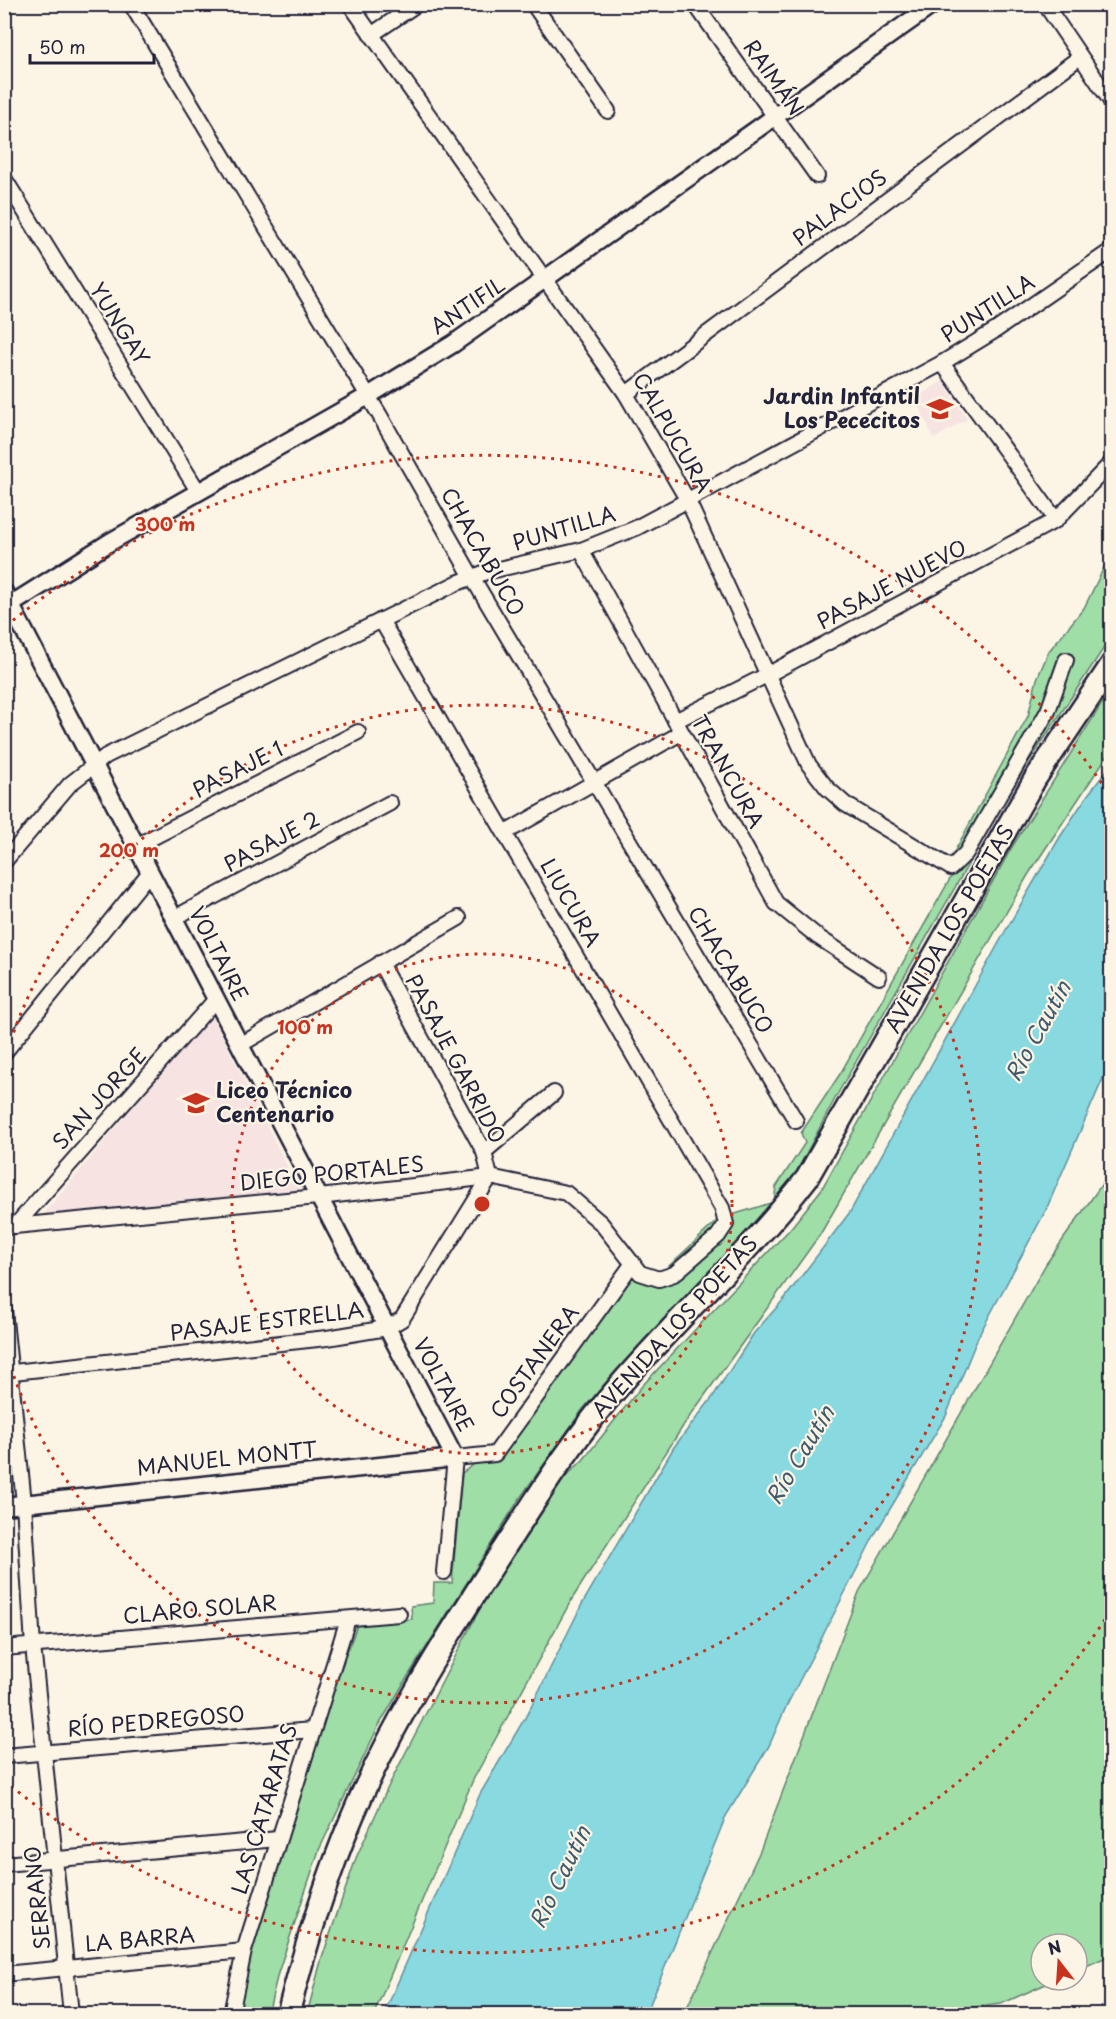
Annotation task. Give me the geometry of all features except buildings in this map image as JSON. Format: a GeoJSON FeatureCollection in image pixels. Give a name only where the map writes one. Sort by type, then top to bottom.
{"type":"FeatureCollection","features":[{"type":"Feature","properties":{"kind":"main road","name":"AVENIDA LOS POETAS"},"geometry":{"type":"LineString","coordinates":[[288,2014],[332,1866],[354,1813],[414,1695],[474,1596],[583,1430],[619,1386],[775,1217],[807,1178],[1035,779],[1112,664]]}},
{"type":"Feature","properties":{"kind":"street","name":"CHACABUCO"},"geometry":{"type":"LineString","coordinates":[[131,4],[368,396],[472,577],[796,1121]]}},
{"type":"Feature","properties":{"kind":"street","name":"CALPUCURA"},"geometry":{"type":"LineString","coordinates":[[350,4],[626,394],[688,501],[805,757],[827,788],[845,804],[951,868],[966,853],[1048,711],[1066,660]]}},
{"type":"Feature","properties":{"kind":"street"},"geometry":{"type":"LineString","coordinates":[[372,35],[417,4]]}},
{"type":"Feature","properties":{"kind":"street"},"geometry":{"type":"LineString","coordinates":[[533,4],[608,111]]}},
{"type":"Feature","properties":{"kind":"street","name":"RAIMÁN"},"geometry":{"type":"LineString","coordinates":[[695,4],[817,176]]}},
{"type":"Feature","properties":{"kind":"street","name":"ANTIFIL"},"geometry":{"type":"LineString","coordinates":[[6,602],[368,396],[453,344],[934,4]]}},
{"type":"Feature","properties":{"kind":"street"},"geometry":{"type":"LineString","coordinates":[[1045,4],[1112,103]]}},
{"type":"Feature","properties":{"kind":"street","name":"PALACIOS"},"geometry":{"type":"LineString","coordinates":[[626,394],[1080,57]]}},
{"type":"Feature","properties":{"kind":"street","name":"YUNGAY"},"geometry":{"type":"LineString","coordinates":[[4,178],[198,492]]}},
{"type":"Feature","properties":{"kind":"street","name":"PUNTILLA"},"geometry":{"type":"LineString","coordinates":[[4,862],[70,784],[94,764],[381,620],[472,577],[581,550],[615,538],[688,501],[942,363],[996,330],[1112,250]]}},
{"type":"Feature","properties":{"kind":"street"},"geometry":{"type":"LineString","coordinates":[[942,363],[1056,520]]}},
{"type":"Feature","properties":{"kind":"street","name":"PASAJE NUEVO"},"geometry":{"type":"LineString","coordinates":[[505,833],[594,783],[678,727],[767,675],[1056,520],[1112,462]]}},
{"type":"Feature","properties":{"kind":"street","name":"TRANCURA"},"geometry":{"type":"LineString","coordinates":[[581,550],[776,903],[818,937],[879,976]]}},
{"type":"Feature","properties":{"kind":"street","name":"VOLTAIRE"},"geometry":{"type":"LineString","coordinates":[[6,602],[94,764],[455,1458],[444,1572]]}},
{"type":"Feature","properties":{"kind":"street","name":"LIUCURA"},"geometry":{"type":"LineString","coordinates":[[381,620],[722,1208]]}},
{"type":"Feature","properties":{"kind":"street","name":"PASAJE 1"},"geometry":{"type":"LineString","coordinates":[[136,846],[358,732]]}},
{"type":"Feature","properties":{"kind":"street","name":"PASAJE 2"},"geometry":{"type":"LineString","coordinates":[[174,918],[390,803]]}},
{"type":"Feature","properties":{"kind":"street"},"geometry":{"type":"LineString","coordinates":[[4,1053],[150,872]]}},
{"type":"Feature","properties":{"kind":"street"},"geometry":{"type":"LineString","coordinates":[[240,1045],[459,918]]}},
{"type":"Feature","properties":{"kind":"street","name":"PASAJE GARRIDO"},"geometry":{"type":"LineString","coordinates":[[380,963],[484,1152],[490,1177]]}},
{"type":"Feature","properties":{"kind":"street","name":"SAN JORGE"},"geometry":{"type":"LineString","coordinates":[[10,1227],[216,999]]}},
{"type":"Feature","properties":{"kind":"street"},"geometry":{"type":"LineString","coordinates":[[484,1152],[554,1093]]}},
{"type":"Feature","properties":{"kind":"street","name":"DIEGO PORTALES"},"geometry":{"type":"LineString","coordinates":[[10,1227],[319,1197],[490,1177],[566,1193],[601,1223],[646,1277],[659,1279],[669,1277],[723,1231],[726,1219],[722,1208]]}},
{"type":"Feature","properties":{"kind":"street","name":"PASAJE ESTRELLA"},"geometry":{"type":"LineString","coordinates":[[7,1372],[327,1338],[387,1328],[396,1323],[407,1311],[490,1177]]}},
{"type":"Feature","properties":{"kind":"street","name":"COSTANERA"},"geometry":{"type":"LineString","coordinates":[[455,1458],[495,1454],[633,1263]]}},
{"type":"Feature","properties":{"kind":"street","name":"SERRANO"},"geometry":{"type":"LineString","coordinates":[[4,1310],[7,1372],[24,1503],[33,1646],[43,1752],[71,2014]]}},
{"type":"Feature","properties":{"kind":"street","name":"MANUEL MONTT"},"geometry":{"type":"LineString","coordinates":[[4,1506],[455,1458]]}},
{"type":"Feature","properties":{"kind":"street","name":"CLARO SOLAR"},"geometry":{"type":"LineString","coordinates":[[4,1648],[399,1614]]}},
{"type":"Feature","properties":{"kind":"street","name":"LAS CATARATAS"},"geometry":{"type":"LineString","coordinates":[[231,2014],[244,1951],[348,1619]]}},
{"type":"Feature","properties":{"kind":"street","name":"RÍO PEDREGOSO"},"geometry":{"type":"LineString","coordinates":[[4,1756],[312,1730]]}},
{"type":"Feature","properties":{"kind":"street"},"geometry":{"type":"LineString","coordinates":[[4,1864],[278,1839]]}},
{"type":"Feature","properties":{"kind":"street","name":"LA BARRA"},"geometry":{"type":"LineString","coordinates":[[4,1974],[244,1951]]}},
{"type":"Feature","properties":{"kind":"shaded area","name":"Jardin Infantil Los Pececitos"},"geometry":{"type":"Polygon","coordinates":[[[943,381],[967,419],[934,439],[915,398],[943,381]]]}},
{"type":"Feature","properties":{"kind":"shaded area","name":"Liceo Técnico Centenario"},"geometry":{"type":"Polygon","coordinates":[[[211,1014],[300,1192],[42,1216],[211,1014]]]}},
{"type":"Feature","properties":{"kind":"green space"},"geometry":{"type":"Polygon","coordinates":[[[1111,553],[1111,637],[994,819],[837,1095],[791,1182],[772,1209],[727,1253],[583,1409],[520,1498],[378,1727],[319,1850],[278,1973],[268,2014],[233,2014],[318,1730],[358,1623],[412,1619],[411,1606],[433,1603],[434,1583],[452,1583],[462,1473],[476,1463],[502,1458],[637,1266],[652,1282],[719,1219],[774,1202],[776,1187],[805,1143],[801,1133],[840,1074],[959,863],[951,858],[1028,716],[1037,679],[1049,651],[1084,608],[1111,553]]]}},
{"type":"Feature","properties":{"kind":"green space"},"geometry":{"type":"Polygon","coordinates":[[[1111,689],[1111,750],[1028,875],[821,1233],[685,1423],[572,1599],[473,1780],[374,2014],[307,2014],[321,1961],[356,1858],[389,1785],[492,1585],[548,1494],[583,1460],[642,1386],[790,1229],[821,1190],[1012,847],[1111,689]]]}},
{"type":"Feature","properties":{"kind":"green space"},"geometry":{"type":"Polygon","coordinates":[[[1111,1171],[1111,1955],[1089,1965],[1089,1932],[1029,1932],[1029,1992],[1001,2004],[908,2014],[684,2014],[760,1851],[859,1592],[1046,1264],[1111,1171]]]}},
{"type":"Feature","properties":{"kind":"water","name":"Río Cautín"},"geometry":{"type":"Polygon","coordinates":[[[1111,765],[1111,1060],[1046,1210],[978,1337],[946,1416],[875,1534],[786,1707],[769,1746],[726,1816],[646,2014],[384,2014],[480,1794],[529,1711],[582,1604],[674,1447],[712,1398],[754,1333],[785,1298],[850,1212],[1060,837],[1111,765]]]}},
{"type":"Feature","properties":{"kind":"place","name":"Jardin Infantil Los Pececitos"},"geometry":{"type":"Point","coordinates":[940,409]}},
{"type":"Feature","properties":{"kind":"place","name":"Liceo Técnico Centenario"},"geometry":{"type":"Point","coordinates":[196,1103]}}]}
